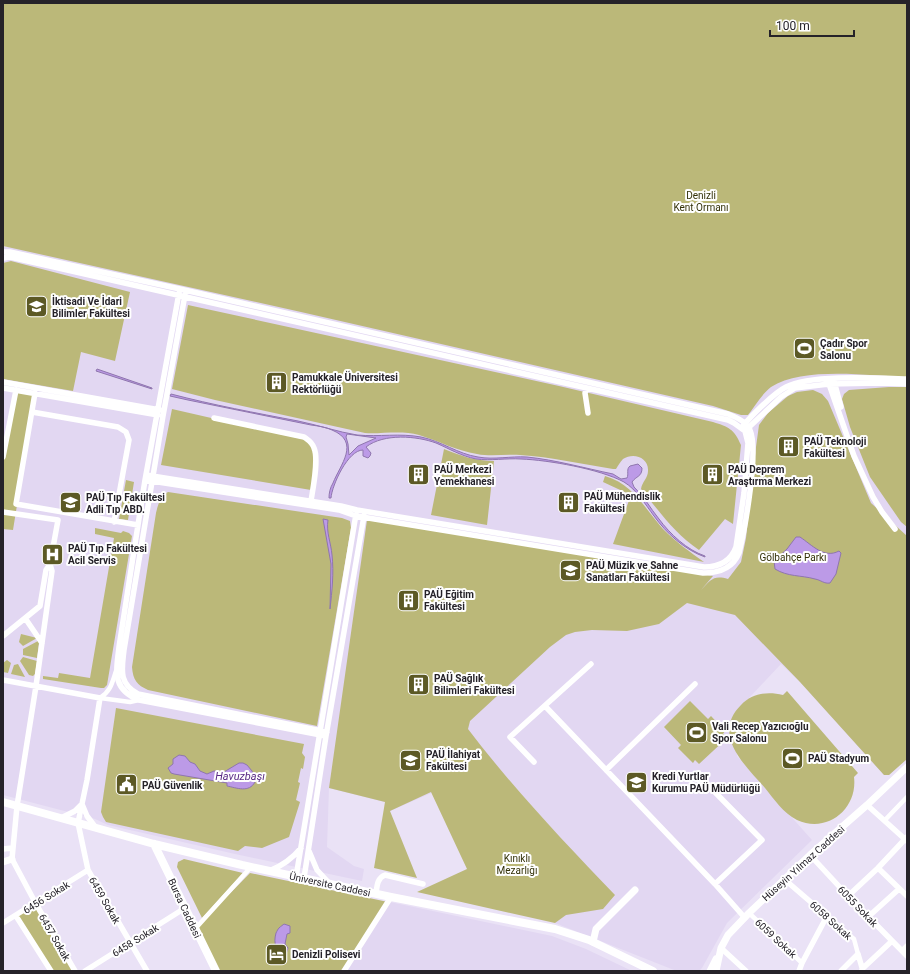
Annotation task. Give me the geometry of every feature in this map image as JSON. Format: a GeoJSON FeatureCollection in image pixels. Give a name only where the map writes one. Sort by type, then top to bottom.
{"type":"FeatureCollection","features":[{"type":"Feature","properties":{"kind":"main road","name":"Üniversite Caddesi"},"geometry":{"type":"LineString","coordinates":[[3,802],[154,844],[269,871],[554,929],[592,942],[653,971]]}},
{"type":"Feature","properties":{"kind":"main road","name":"Bursa Caddesi"},"geometry":{"type":"LineString","coordinates":[[154,844],[216,971]]}},
{"type":"Feature","properties":{"kind":"street"},"geometry":{"type":"LineString","coordinates":[[3,252],[10,252],[186,290],[728,414],[745,427],[753,441],[749,493],[740,553],[736,560],[725,569],[715,573],[703,573],[580,549],[365,511],[356,513],[146,477]]}},
{"type":"Feature","properties":{"kind":"street"},"geometry":{"type":"LineString","coordinates":[[3,258],[10,257],[728,420],[745,427]]}},
{"type":"Feature","properties":{"kind":"street"},"geometry":{"type":"LineString","coordinates":[[100,698],[107,694],[111,689],[116,671],[146,477],[180,289]]}},
{"type":"Feature","properties":{"kind":"street"},"geometry":{"type":"LineString","coordinates":[[186,290],[163,413],[124,650],[122,673],[124,682],[130,690],[138,694],[320,733]]}},
{"type":"Feature","properties":{"kind":"street"},"geometry":{"type":"LineString","coordinates":[[745,427],[795,388],[831,381],[907,379]]}},
{"type":"Feature","properties":{"kind":"street"},"geometry":{"type":"LineString","coordinates":[[831,381],[858,454],[876,497],[892,521],[895,530],[873,497],[854,456],[831,381]]}},
{"type":"Feature","properties":{"kind":"street"},"geometry":{"type":"LineString","coordinates":[[831,381],[907,384]]}},
{"type":"Feature","properties":{"kind":"street"},"geometry":{"type":"LineString","coordinates":[[3,382],[157,412]]}},
{"type":"Feature","properties":{"kind":"street"},"geometry":{"type":"LineString","coordinates":[[3,388],[163,413]]}},
{"type":"Feature","properties":{"kind":"street"},"geometry":{"type":"LineString","coordinates":[[587,388],[588,413]]}},
{"type":"Feature","properties":{"kind":"street"},"geometry":{"type":"LineString","coordinates":[[3,457],[16,390]]}},
{"type":"Feature","properties":{"kind":"street"},"geometry":{"type":"LineString","coordinates":[[35,393],[16,504],[138,525]]}},
{"type":"Feature","properties":{"kind":"street"},"geometry":{"type":"LineString","coordinates":[[32,412],[118,427],[126,432],[129,440],[114,522]]}},
{"type":"Feature","properties":{"kind":"street"},"geometry":{"type":"LineString","coordinates":[[214,418],[304,436],[311,441],[316,456],[311,501]]}},
{"type":"Feature","properties":{"kind":"street"},"geometry":{"type":"LineString","coordinates":[[152,479],[341,506],[364,518],[580,549]]}},
{"type":"Feature","properties":{"kind":"street"},"geometry":{"type":"LineString","coordinates":[[300,878],[308,850],[365,511]]}},
{"type":"Feature","properties":{"kind":"street"},"geometry":{"type":"LineString","coordinates":[[3,512],[58,520],[50,564],[46,570],[40,606],[3,636]]}},
{"type":"Feature","properties":{"kind":"street"},"geometry":{"type":"LineString","coordinates":[[300,878],[301,848],[356,513]]}},
{"type":"Feature","properties":{"kind":"street"},"geometry":{"type":"LineString","coordinates":[[3,862],[12,859],[19,790],[36,686],[52,571],[50,564]]}},
{"type":"Feature","properties":{"kind":"street"},"geometry":{"type":"LineString","coordinates":[[25,618],[42,643]]}},
{"type":"Feature","properties":{"kind":"street"},"geometry":{"type":"LineString","coordinates":[[534,762],[510,737],[591,664]]}},
{"type":"Feature","properties":{"kind":"street"},"geometry":{"type":"LineString","coordinates":[[116,671],[120,686],[124,692],[139,700],[327,734]]}},
{"type":"Feature","properties":{"kind":"street"},"geometry":{"type":"LineString","coordinates":[[3,680],[100,698],[130,702],[139,700]]}},
{"type":"Feature","properties":{"kind":"street"},"geometry":{"type":"LineString","coordinates":[[606,770],[695,684]]}},
{"type":"Feature","properties":{"kind":"street"},"geometry":{"type":"LineString","coordinates":[[78,823],[100,698]]}},
{"type":"Feature","properties":{"kind":"street"},"geometry":{"type":"LineString","coordinates":[[545,706],[715,884],[747,915]]}},
{"type":"Feature","properties":{"kind":"street","name":"Hüseyin Yılmaz Caddesi"},"geometry":{"type":"LineString","coordinates":[[716,971],[721,948],[728,935],[784,879],[868,805],[907,767]]}},
{"type":"Feature","properties":{"kind":"street"},"geometry":{"type":"LineString","coordinates":[[702,779],[762,840],[715,884]]}},
{"type":"Feature","properties":{"kind":"street"},"geometry":{"type":"LineString","coordinates":[[885,820],[907,796]]}},
{"type":"Feature","properties":{"kind":"street"},"geometry":{"type":"LineString","coordinates":[[61,818],[75,811],[82,803]]}},
{"type":"Feature","properties":{"kind":"street"},"geometry":{"type":"LineString","coordinates":[[82,803],[87,816],[96,828]]}},
{"type":"Feature","properties":{"kind":"street"},"geometry":{"type":"LineString","coordinates":[[848,896],[906,839],[868,805]]}},
{"type":"Feature","properties":{"kind":"street","name":"6459 Sokak"},"geometry":{"type":"LineString","coordinates":[[78,823],[88,870],[147,971]]}},
{"type":"Feature","properties":{"kind":"street"},"geometry":{"type":"LineString","coordinates":[[3,849],[12,848]]}},
{"type":"Feature","properties":{"kind":"street"},"geometry":{"type":"LineString","coordinates":[[269,871],[279,867],[291,859],[301,848]]}},
{"type":"Feature","properties":{"kind":"street"},"geometry":{"type":"LineString","coordinates":[[308,850],[318,870],[330,884]]}},
{"type":"Feature","properties":{"kind":"street","name":"6055 Sokak"},"geometry":{"type":"LineString","coordinates":[[810,855],[907,956]]}},
{"type":"Feature","properties":{"kind":"street","name":"6457 Sokak"},"geometry":{"type":"LineString","coordinates":[[12,859],[75,971]]}},
{"type":"Feature","properties":{"kind":"street"},"geometry":{"type":"LineString","coordinates":[[195,929],[252,867]]}},
{"type":"Feature","properties":{"kind":"street"},"geometry":{"type":"LineString","coordinates":[[878,868],[907,896]]}},
{"type":"Feature","properties":{"kind":"street","name":"6456 Sokak"},"geometry":{"type":"LineString","coordinates":[[3,923],[36,904],[88,870]]}},
{"type":"Feature","properties":{"kind":"street"},"geometry":{"type":"LineString","coordinates":[[376,894],[377,883],[381,876],[385,875],[422,884]]}},
{"type":"Feature","properties":{"kind":"street","name":"6058 Sokak"},"geometry":{"type":"LineString","coordinates":[[784,879],[854,939],[863,970]]}},
{"type":"Feature","properties":{"kind":"street"},"geometry":{"type":"LineString","coordinates":[[868,917],[900,888]]}},
{"type":"Feature","properties":{"kind":"street"},"geometry":{"type":"LineString","coordinates":[[592,942],[596,929],[635,890]]}},
{"type":"Feature","properties":{"kind":"street"},"geometry":{"type":"LineString","coordinates":[[344,971],[391,897]]}},
{"type":"Feature","properties":{"kind":"street","name":"6458 Sokak"},"geometry":{"type":"LineString","coordinates":[[85,971],[184,908]]}},
{"type":"Feature","properties":{"kind":"street","name":"6059 Sokak"},"geometry":{"type":"LineString","coordinates":[[747,915],[802,963]]}},
{"type":"Feature","properties":{"kind":"street"},"geometry":{"type":"LineString","coordinates":[[16,916],[51,971]]}},
{"type":"Feature","properties":{"kind":"street"},"geometry":{"type":"LineString","coordinates":[[799,971],[827,916]]}},
{"type":"Feature","properties":{"kind":"street"},"geometry":{"type":"LineString","coordinates":[[863,970],[892,941]]}},
{"type":"Feature","properties":{"kind":"street"},"geometry":{"type":"LineString","coordinates":[[902,951],[907,946]]}},
{"type":"Feature","properties":{"kind":"street"},"geometry":{"type":"LineString","coordinates":[[710,971],[721,948],[746,971]]}},
{"type":"Feature","properties":{"kind":"street"},"geometry":{"type":"LineString","coordinates":[[841,971],[858,954]]}},
{"type":"Feature","properties":{"kind":"shaded area"},"geometry":{"type":"Polygon","coordinates":[[[907,187],[907,759],[889,775],[884,775],[800,682],[781,664],[735,713],[737,756],[812,840],[727,923],[699,971],[674,970],[555,923],[565,915],[610,895],[496,765],[390,811],[385,802],[329,788],[327,847],[354,866],[364,869],[362,881],[108,825],[95,819],[3,795],[3,246],[32,251],[907,187]]]}},
{"type":"Feature","properties":{"kind":"shaded area"},"geometry":{"type":"Polygon","coordinates":[[[390,902],[552,936],[586,949],[632,971],[345,971],[390,902]]]}},
{"type":"Feature","properties":{"kind":"green space","name":"Denizli Kent Ormanı"},"geometry":{"type":"Polygon","coordinates":[[[3,3],[907,3],[907,377],[856,374],[818,374],[801,376],[785,380],[771,387],[748,415],[741,415],[713,406],[3,246],[3,3]]]}},
{"type":"Feature","properties":{"kind":"green space"},"geometry":{"type":"Polygon","coordinates":[[[11,261],[130,292],[115,361],[81,352],[73,391],[3,379],[3,263],[11,261]]]}},
{"type":"Feature","properties":{"kind":"green space"},"geometry":{"type":"Polygon","coordinates":[[[188,305],[559,386],[723,425],[736,435],[741,445],[733,524],[725,519],[699,550],[682,537],[641,489],[648,473],[648,466],[643,460],[636,456],[623,459],[616,469],[613,469],[532,456],[482,455],[462,451],[419,435],[399,432],[365,433],[172,389],[188,305]]]}},
{"type":"Feature","properties":{"kind":"green space"},"geometry":{"type":"Polygon","coordinates":[[[907,387],[907,527],[901,522],[870,477],[850,427],[842,399],[844,394],[849,390],[907,387]]]}},
{"type":"Feature","properties":{"kind":"green space"},"geometry":{"type":"Polygon","coordinates":[[[16,390],[35,393],[13,530],[3,529],[3,457],[16,390]]]}},
{"type":"Feature","properties":{"kind":"green space"},"geometry":{"type":"Polygon","coordinates":[[[813,390],[822,394],[828,401],[871,503],[907,536],[907,759],[889,775],[884,775],[800,682],[735,615],[687,603],[659,624],[627,631],[592,630],[575,632],[566,635],[550,647],[470,721],[468,729],[485,751],[558,835],[615,895],[603,909],[566,915],[555,923],[417,892],[467,869],[431,792],[390,811],[417,878],[374,868],[385,802],[329,788],[367,520],[579,552],[713,576],[701,590],[713,579],[728,579],[741,562],[746,538],[759,425],[768,413],[788,396],[797,392],[813,390]]]}},
{"type":"Feature","properties":{"kind":"green space"},"geometry":{"type":"Polygon","coordinates":[[[172,409],[311,441],[316,456],[311,490],[161,465],[172,409]]]}},
{"type":"Feature","properties":{"kind":"green space"},"geometry":{"type":"Polygon","coordinates":[[[444,449],[468,458],[494,461],[487,525],[431,515],[444,449]]]}},
{"type":"Feature","properties":{"kind":"green space"},"geometry":{"type":"Polygon","coordinates":[[[605,476],[615,480],[631,491],[663,529],[678,543],[704,562],[613,544],[631,495],[603,482],[605,476]]]}},
{"type":"Feature","properties":{"kind":"green space"},"geometry":{"type":"Polygon","coordinates":[[[126,480],[134,482],[128,520],[119,519],[126,480]]]}},
{"type":"Feature","properties":{"kind":"green space"},"geometry":{"type":"Polygon","coordinates":[[[168,492],[342,518],[350,521],[351,528],[317,726],[148,690],[136,682],[132,667],[156,513],[161,498],[168,492]]]}},
{"type":"Feature","properties":{"kind":"green space"},"geometry":{"type":"Polygon","coordinates":[[[95,528],[121,533],[123,531],[132,536],[107,685],[104,688],[43,679],[43,676],[58,678],[59,673],[90,678],[114,538],[95,534],[95,528]]]}},
{"type":"Feature","properties":{"kind":"green space"},"geometry":{"type":"Polygon","coordinates":[[[21,634],[37,638],[23,646],[19,642],[21,634]]]}},
{"type":"Feature","properties":{"kind":"green space"},"geometry":{"type":"Polygon","coordinates":[[[38,641],[37,658],[23,655],[23,649],[38,641]]]}},
{"type":"Feature","properties":{"kind":"green space"},"geometry":{"type":"Polygon","coordinates":[[[23,657],[37,661],[35,674],[33,676],[29,675],[20,661],[23,657]]]}},
{"type":"Feature","properties":{"kind":"green space"},"geometry":{"type":"Polygon","coordinates":[[[7,660],[11,663],[8,673],[3,672],[3,663],[7,660]]]}},
{"type":"Feature","properties":{"kind":"green space"},"geometry":{"type":"Polygon","coordinates":[[[18,664],[25,677],[11,674],[14,665],[18,664]]]}},
{"type":"Feature","properties":{"kind":"green space","name":"PAÜ Stadyum"},"geometry":{"type":"Polygon","coordinates":[[[787,691],[858,773],[854,777],[854,789],[846,808],[838,816],[819,824],[797,820],[787,814],[741,760],[734,749],[730,738],[729,727],[733,716],[745,701],[760,694],[772,693],[783,695],[787,691]]]}},
{"type":"Feature","properties":{"kind":"green space","name":"Vali Recep Yazıcıoğlu Spor Salonu"},"geometry":{"type":"Polygon","coordinates":[[[690,701],[708,719],[711,716],[725,731],[723,734],[727,738],[699,764],[695,760],[693,763],[678,748],[681,745],[664,727],[690,701]]]}},
{"type":"Feature","properties":{"kind":"green space"},"geometry":{"type":"Polygon","coordinates":[[[116,708],[304,744],[302,753],[305,757],[303,769],[301,768],[298,782],[300,783],[296,800],[300,802],[289,837],[262,848],[245,846],[238,851],[106,822],[101,812],[116,708]]]}},
{"type":"Feature","properties":{"kind":"green space"},"geometry":{"type":"Polygon","coordinates":[[[184,859],[243,873],[202,918],[177,867],[178,862],[184,859]]]}},
{"type":"Feature","properties":{"kind":"green space"},"geometry":{"type":"Polygon","coordinates":[[[250,873],[388,902],[344,971],[215,971],[195,929],[250,873]]]}},
{"type":"Feature","properties":{"kind":"green space"},"geometry":{"type":"Polygon","coordinates":[[[36,904],[75,971],[51,971],[16,916],[36,904]]]}},
{"type":"Feature","properties":{"kind":"water"},"geometry":{"type":"Polygon","coordinates":[[[97,369],[152,388],[152,389],[96,371],[97,369]]]}},
{"type":"Feature","properties":{"kind":"water"},"geometry":{"type":"Polygon","coordinates":[[[171,394],[322,427],[311,425],[170,396],[171,394]]]}},
{"type":"Feature","properties":{"kind":"water"},"geometry":{"type":"Polygon","coordinates":[[[328,428],[357,435],[405,435],[421,437],[478,457],[538,458],[613,474],[621,479],[627,478],[628,469],[630,466],[638,464],[642,468],[642,471],[640,475],[632,482],[634,487],[644,498],[663,525],[674,536],[685,546],[705,557],[690,550],[670,535],[633,489],[629,485],[614,477],[588,469],[545,461],[476,459],[460,454],[436,443],[410,437],[382,439],[373,443],[366,447],[371,453],[368,458],[363,456],[363,450],[357,452],[342,469],[334,485],[331,498],[329,498],[330,489],[346,454],[347,447],[341,435],[328,428]],[[347,434],[346,437],[349,455],[358,446],[376,438],[347,434]]]}},
{"type":"Feature","properties":{"kind":"water"},"geometry":{"type":"Polygon","coordinates":[[[323,519],[328,520],[333,562],[330,609],[331,564],[323,519]]]}},
{"type":"Feature","properties":{"kind":"water"},"geometry":{"type":"Polygon","coordinates":[[[796,537],[800,537],[823,552],[834,553],[839,551],[841,553],[836,574],[830,583],[795,576],[775,569],[774,561],[787,549],[796,537]]]}},
{"type":"Feature","properties":{"kind":"water","name":"Havuzbaşı"},"geometry":{"type":"Polygon","coordinates":[[[179,755],[185,756],[190,762],[195,764],[200,771],[207,774],[214,771],[224,772],[239,763],[243,763],[252,771],[255,782],[250,788],[239,789],[227,786],[227,783],[171,773],[168,768],[173,764],[173,759],[179,755]]]}},
{"type":"Feature","properties":{"kind":"water"},"geometry":{"type":"Polygon","coordinates":[[[284,924],[290,926],[290,933],[287,934],[285,944],[288,948],[286,954],[280,951],[275,944],[276,933],[284,924]]]}},
{"type":"Feature","properties":{"kind":"place","name":"İktisadi Ve İdari Bilimler Fakültesi"},"geometry":{"type":"Point","coordinates":[36,307]}},
{"type":"Feature","properties":{"kind":"place","name":"Çadır Spor Salonu"},"geometry":{"type":"Point","coordinates":[804,349]}},
{"type":"Feature","properties":{"kind":"place","name":"Pamukkale Üniversitesi Rektörlüğü"},"geometry":{"type":"Point","coordinates":[277,383]}},
{"type":"Feature","properties":{"kind":"place","name":"PAÜ Teknoloji Fakültesi"},"geometry":{"type":"Point","coordinates":[788,447]}},
{"type":"Feature","properties":{"kind":"place","name":"PAÜ Merkezi Yemekhanesi"},"geometry":{"type":"Point","coordinates":[418,475]}},
{"type":"Feature","properties":{"kind":"place","name":"PAÜ Deprem Araştırma Merkezi"},"geometry":{"type":"Point","coordinates":[712,475]}},
{"type":"Feature","properties":{"kind":"place","name":"PAÜ Mühendislik Fakültesi"},"geometry":{"type":"Point","coordinates":[568,502]}},
{"type":"Feature","properties":{"kind":"place","name":"PAÜ Tıp Fakültesi Adli Tıp ABD."},"geometry":{"type":"Point","coordinates":[71,503]}},
{"type":"Feature","properties":{"kind":"place","name":"PAÜ Tıp Fakültesi Acil Servis"},"geometry":{"type":"Point","coordinates":[53,554]}},
{"type":"Feature","properties":{"kind":"place","name":"PAÜ Müzik ve Sahne Sanatları Fakültesi"},"geometry":{"type":"Point","coordinates":[571,571]}},
{"type":"Feature","properties":{"kind":"place","name":"PAÜ Eğitim Fakültesi"},"geometry":{"type":"Point","coordinates":[409,600]}},
{"type":"Feature","properties":{"kind":"place","name":"PAÜ Sağlık Bilimleri Fakültesi"},"geometry":{"type":"Point","coordinates":[419,684]}},
{"type":"Feature","properties":{"kind":"place","name":"Vali Recep Yazıcıoğlu Spor Salonu"},"geometry":{"type":"Point","coordinates":[697,732]}},
{"type":"Feature","properties":{"kind":"place","name":"PAÜ Stadyum"},"geometry":{"type":"Point","coordinates":[792,758]}},
{"type":"Feature","properties":{"kind":"place","name":"PAÜ İlahiyat Fakültesi"},"geometry":{"type":"Point","coordinates":[410,760]}},
{"type":"Feature","properties":{"kind":"place","name":"Kredi Yurtlar Kurumu PAÜ Müdürlüğü"},"geometry":{"type":"Point","coordinates":[636,782]}},
{"type":"Feature","properties":{"kind":"place","name":"PAÜ Güvenlik"},"geometry":{"type":"Point","coordinates":[127,785]}},
{"type":"Feature","properties":{"kind":"place","name":"Denizli Polisevi"},"geometry":{"type":"Point","coordinates":[276,954]}},
{"type":"Feature","properties":{"kind":"park label","name":"Gölbahçe Parkı"},"geometry":{"type":"Point","coordinates":[793,557]}},
{"type":"Feature","properties":{"kind":"park label","name":"Kınıklı Mezarlığı"},"geometry":{"type":"Point","coordinates":[517,864]}}]}
